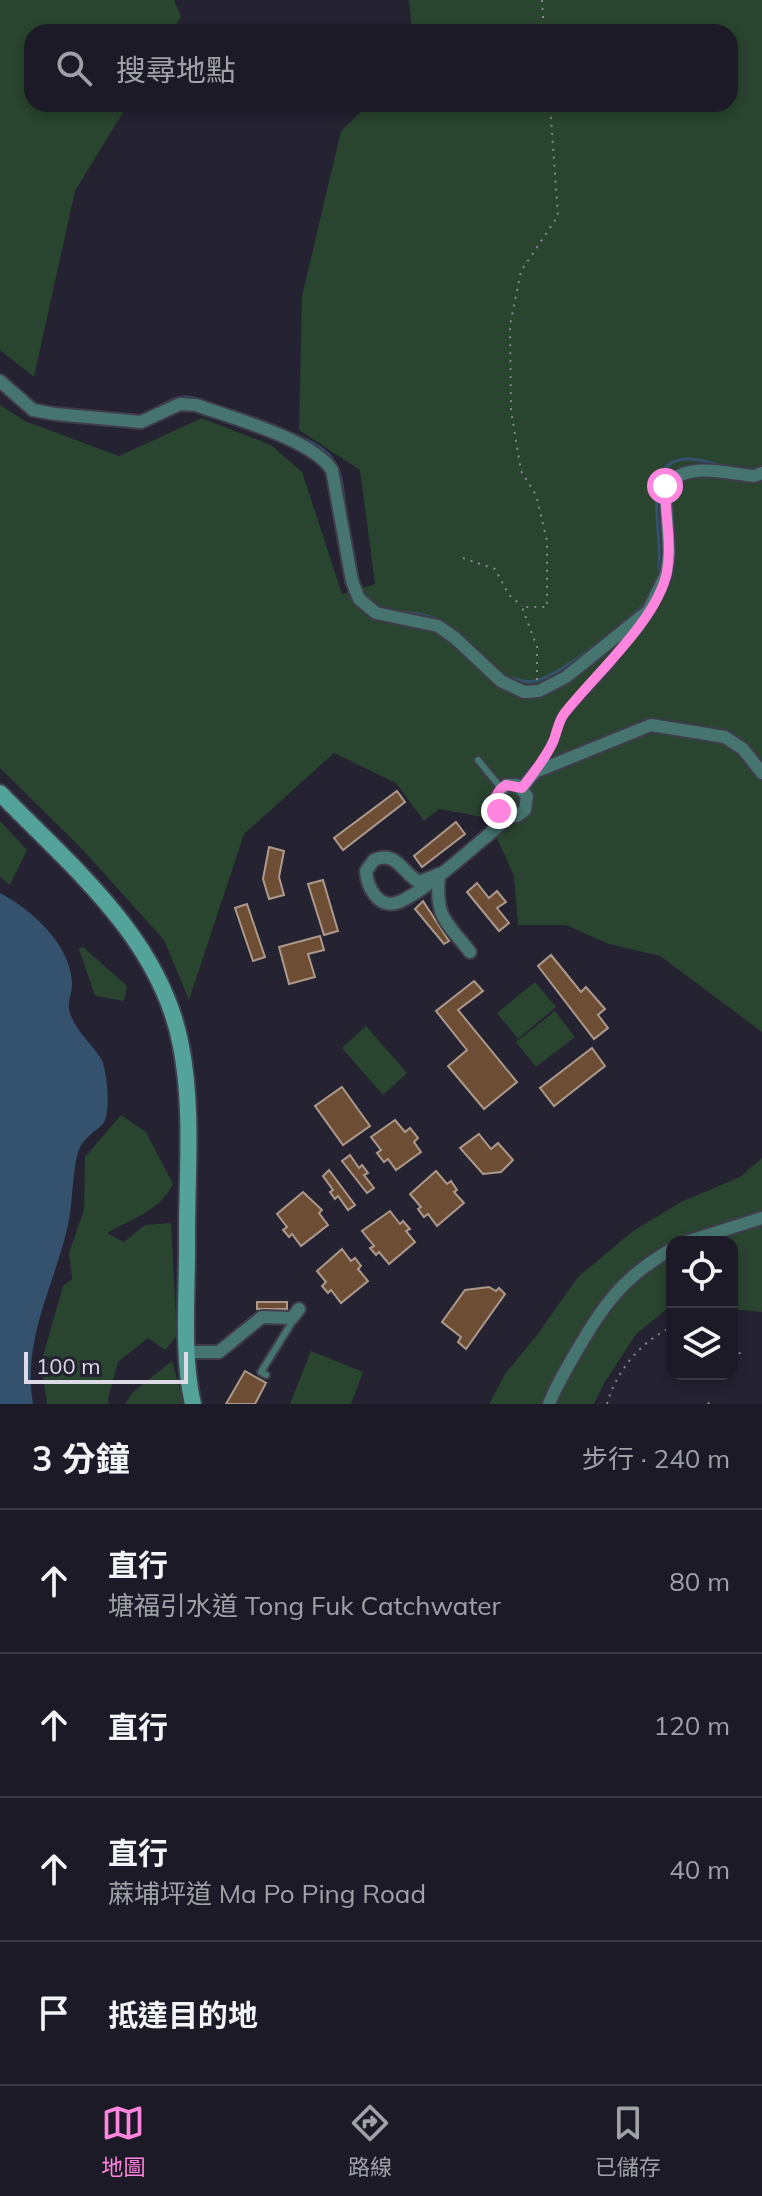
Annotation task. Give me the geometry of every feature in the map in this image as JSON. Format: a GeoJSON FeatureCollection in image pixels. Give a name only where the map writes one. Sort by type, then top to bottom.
{"type":"FeatureCollection","features":[{"type":"Feature","properties":{"kind":"main road"},"geometry":{"type":"LineString","coordinates":[[0,793],[129,930],[154,968],[172,1010],[187,1086],[188,1352],[193,1404]]}},
{"type":"Feature","properties":{"kind":"street"},"geometry":{"type":"LineString","coordinates":[[0,381],[33,410],[55,414],[141,422],[180,404],[196,405],[292,440],[324,457],[332,470],[352,581],[359,599],[376,613],[438,626],[501,681],[524,692],[539,691],[566,677],[648,611],[666,574],[669,554],[665,486],[676,475],[693,469],[754,476],[762,473]]}},
{"type":"Feature","properties":{"kind":"street"},"geometry":{"type":"LineString","coordinates":[[522,788],[535,772],[651,725],[725,737],[743,749],[762,773]]}},
{"type":"Feature","properties":{"kind":"street"},"geometry":{"type":"LineString","coordinates":[[511,784],[522,788],[528,801],[525,810],[517,816],[507,816],[499,811],[495,801],[501,788],[511,784]]}},
{"type":"Feature","properties":{"kind":"street"},"geometry":{"type":"LineString","coordinates":[[439,874],[419,882],[397,861],[386,857],[374,860],[366,871],[374,895],[382,902],[392,904],[416,892],[439,874],[506,820],[507,816]]}},
{"type":"Feature","properties":{"kind":"street"},"geometry":{"type":"LineString","coordinates":[[439,874],[437,900],[441,915],[470,952]]}},
{"type":"Feature","properties":{"kind":"street"},"geometry":{"type":"LineString","coordinates":[[705,1236],[762,1218]]}},
{"type":"Feature","properties":{"kind":"street"},"geometry":{"type":"LineString","coordinates":[[549,1404],[555,1386],[612,1295],[638,1271],[666,1253]]}},
{"type":"Feature","properties":{"kind":"street"},"geometry":{"type":"LineString","coordinates":[[188,1352],[219,1352],[262,1317],[292,1318],[295,1308]]}},
{"type":"Feature","properties":{"kind":"lane"},"geometry":{"type":"LineString","coordinates":[[535,772],[552,744],[562,717],[611,664],[648,611]]}},
{"type":"Feature","properties":{"kind":"lane"},"geometry":{"type":"LineString","coordinates":[[478,760],[501,788]]}},
{"type":"Feature","properties":{"kind":"lane"},"geometry":{"type":"LineString","coordinates":[[266,1375],[261,1372],[295,1308]]}},
{"type":"Feature","properties":{"kind":"path"},"geometry":{"type":"LineString","coordinates":[[542,0],[544,24]]}},
{"type":"Feature","properties":{"kind":"path"},"geometry":{"type":"LineString","coordinates":[[522,607],[547,607],[547,541],[536,495],[521,471],[511,410],[510,325],[521,271],[558,216],[551,112]]}},
{"type":"Feature","properties":{"kind":"path"},"geometry":{"type":"LineString","coordinates":[[463,558],[495,569],[509,595],[522,607],[537,647],[536,675]]}},
{"type":"Feature","properties":{"kind":"path"},"geometry":{"type":"LineString","coordinates":[[607,1404],[613,1386],[633,1356],[656,1334],[666,1330]]}},
{"type":"Feature","properties":{"kind":"path"},"geometry":{"type":"LineString","coordinates":[[738,1350],[741,1356]]}},
{"type":"Feature","properties":{"kind":"path"},"geometry":{"type":"LineString","coordinates":[[708,1404],[712,1399]]}},
{"type":"Feature","properties":{"kind":"green space"},"geometry":{"type":"Polygon","coordinates":[[[0,0],[174,0],[181,17],[176,24],[24,24],[24,112],[123,112],[75,191],[34,377],[0,350],[0,0]]]}},
{"type":"Feature","properties":{"kind":"green space"},"geometry":{"type":"Polygon","coordinates":[[[409,0],[762,0],[762,1032],[660,956],[609,944],[566,925],[518,925],[514,876],[488,818],[439,809],[424,821],[396,783],[334,753],[244,834],[189,1000],[164,940],[82,849],[0,768],[0,405],[25,421],[119,456],[202,418],[271,445],[302,472],[342,594],[375,584],[360,470],[299,430],[302,296],[341,131],[361,112],[738,112],[738,24],[411,24],[409,0]]]}},
{"type":"Feature","properties":{"kind":"green space"},"geometry":{"type":"Polygon","coordinates":[[[0,821],[27,850],[10,885],[0,877],[0,821]]]}},
{"type":"Feature","properties":{"kind":"green space"},"geometry":{"type":"Polygon","coordinates":[[[83,947],[127,986],[124,1001],[95,996],[79,949],[83,947]]]}},
{"type":"Feature","properties":{"kind":"green space"},"geometry":{"type":"Polygon","coordinates":[[[535,982],[556,1007],[518,1039],[497,1013],[535,982]]]}},
{"type":"Feature","properties":{"kind":"green space"},"geometry":{"type":"Polygon","coordinates":[[[555,1011],[575,1037],[536,1067],[516,1042],[555,1011]]]}},
{"type":"Feature","properties":{"kind":"green space"},"geometry":{"type":"Polygon","coordinates":[[[366,1026],[407,1073],[383,1095],[342,1048],[366,1026]]]}},
{"type":"Feature","properties":{"kind":"green space"},"geometry":{"type":"Polygon","coordinates":[[[121,1115],[146,1132],[173,1184],[153,1208],[107,1233],[124,1242],[145,1225],[171,1223],[177,1336],[165,1350],[148,1338],[118,1362],[109,1404],[47,1404],[41,1363],[63,1286],[72,1279],[69,1253],[84,1210],[85,1157],[121,1115]]]}},
{"type":"Feature","properties":{"kind":"green space"},"geometry":{"type":"Polygon","coordinates":[[[762,1158],[762,1312],[738,1310],[738,1236],[666,1236],[666,1310],[636,1334],[594,1404],[489,1404],[505,1374],[578,1277],[633,1231],[681,1202],[740,1177],[762,1158]]]}},
{"type":"Feature","properties":{"kind":"green space"},"geometry":{"type":"Polygon","coordinates":[[[311,1351],[363,1372],[351,1404],[290,1404],[311,1351]]]}},
{"type":"Feature","properties":{"kind":"green space"},"geometry":{"type":"Polygon","coordinates":[[[172,1361],[184,1404],[125,1404],[133,1392],[172,1361]]]}},
{"type":"Feature","properties":{"kind":"water"},"geometry":{"type":"Polygon","coordinates":[[[0,893],[36,918],[65,955],[72,983],[70,1013],[102,1060],[108,1094],[105,1120],[78,1152],[68,1225],[41,1313],[32,1357],[33,1404],[0,1404],[0,893]]]}},
{"type":"Feature","properties":{"kind":"building"},"geometry":{"type":"Polygon","coordinates":[[[397,791],[405,802],[343,850],[334,838],[397,791]]]}},
{"type":"Feature","properties":{"kind":"building"},"geometry":{"type":"Polygon","coordinates":[[[456,822],[465,834],[422,867],[414,856],[456,822]]]}},
{"type":"Feature","properties":{"kind":"building"},"geometry":{"type":"Polygon","coordinates":[[[269,847],[284,851],[279,877],[284,895],[269,899],[263,879],[269,847]]]}},
{"type":"Feature","properties":{"kind":"building"},"geometry":{"type":"Polygon","coordinates":[[[323,880],[338,931],[324,935],[308,884],[323,880]]]}},
{"type":"Feature","properties":{"kind":"building"},"geometry":{"type":"Polygon","coordinates":[[[477,883],[489,898],[497,891],[506,902],[497,908],[509,923],[499,931],[467,892],[477,883]]]}},
{"type":"Feature","properties":{"kind":"building"},"geometry":{"type":"Polygon","coordinates":[[[423,901],[449,941],[444,944],[415,909],[423,901]]]}},
{"type":"Feature","properties":{"kind":"building"},"geometry":{"type":"Polygon","coordinates":[[[247,904],[265,957],[253,961],[235,908],[247,904]]]}},
{"type":"Feature","properties":{"kind":"building"},"geometry":{"type":"Polygon","coordinates":[[[320,936],[324,950],[308,954],[315,977],[289,984],[279,947],[320,936]]]}},
{"type":"Feature","properties":{"kind":"building"},"geometry":{"type":"Polygon","coordinates":[[[551,955],[581,992],[586,987],[605,1009],[598,1015],[608,1028],[594,1039],[538,966],[551,955]]]}},
{"type":"Feature","properties":{"kind":"building"},"geometry":{"type":"Polygon","coordinates":[[[474,981],[483,991],[458,1010],[517,1082],[484,1109],[448,1066],[467,1050],[436,1011],[474,981]]]}},
{"type":"Feature","properties":{"kind":"building"},"geometry":{"type":"Polygon","coordinates":[[[592,1048],[605,1066],[554,1106],[540,1088],[592,1048]]]}},
{"type":"Feature","properties":{"kind":"building"},"geometry":{"type":"Polygon","coordinates":[[[342,1087],[370,1126],[343,1145],[315,1106],[342,1087]]]}},
{"type":"Feature","properties":{"kind":"building"},"geometry":{"type":"Polygon","coordinates":[[[395,1120],[405,1132],[410,1128],[418,1138],[414,1142],[421,1152],[396,1170],[388,1159],[384,1162],[377,1153],[381,1150],[371,1137],[395,1120]]]}},
{"type":"Feature","properties":{"kind":"building"},"geometry":{"type":"Polygon","coordinates":[[[479,1134],[491,1149],[498,1143],[513,1160],[501,1172],[483,1174],[460,1148],[479,1134]]]}},
{"type":"Feature","properties":{"kind":"building"},"geometry":{"type":"Polygon","coordinates":[[[350,1155],[359,1168],[362,1165],[368,1173],[364,1175],[374,1188],[367,1193],[342,1161],[350,1155]]]}},
{"type":"Feature","properties":{"kind":"building"},"geometry":{"type":"Polygon","coordinates":[[[329,1170],[355,1205],[348,1210],[338,1196],[335,1199],[330,1192],[333,1190],[323,1176],[329,1170]]]}},
{"type":"Feature","properties":{"kind":"building"},"geometry":{"type":"Polygon","coordinates":[[[436,1171],[447,1184],[451,1181],[457,1190],[454,1192],[464,1203],[437,1226],[428,1214],[424,1217],[418,1209],[421,1207],[410,1194],[436,1171]]]}},
{"type":"Feature","properties":{"kind":"building"},"geometry":{"type":"Polygon","coordinates":[[[303,1192],[322,1210],[319,1213],[328,1225],[301,1246],[292,1234],[289,1237],[283,1230],[287,1227],[277,1214],[303,1192]]]}},
{"type":"Feature","properties":{"kind":"building"},"geometry":{"type":"Polygon","coordinates":[[[390,1211],[400,1224],[403,1221],[410,1229],[406,1231],[415,1242],[389,1264],[379,1252],[376,1255],[370,1248],[374,1246],[362,1231],[390,1211]]]}},
{"type":"Feature","properties":{"kind":"building"},"geometry":{"type":"Polygon","coordinates":[[[342,1249],[351,1261],[355,1258],[361,1266],[358,1269],[368,1281],[341,1303],[331,1290],[328,1293],[322,1286],[326,1282],[317,1271],[342,1249]]]}},
{"type":"Feature","properties":{"kind":"building"},"geometry":{"type":"Polygon","coordinates":[[[489,1287],[496,1291],[499,1288],[505,1294],[466,1349],[458,1342],[461,1337],[442,1322],[465,1290],[489,1287]]]}},
{"type":"Feature","properties":{"kind":"building"},"geometry":{"type":"Polygon","coordinates":[[[257,1302],[287,1302],[287,1309],[257,1309],[257,1302]]]}},
{"type":"Feature","properties":{"kind":"building"},"geometry":{"type":"Polygon","coordinates":[[[245,1371],[266,1383],[255,1404],[226,1404],[245,1371]]]}},
{"type":"Feature","properties":{"kind":"waterway"},"geometry":{"type":"LineString","coordinates":[[153,410],[185,397],[219,407]]}},
{"type":"Feature","properties":{"kind":"waterway"},"geometry":{"type":"LineString","coordinates":[[290,433],[321,448],[336,465],[347,521]]}},
{"type":"Feature","properties":{"kind":"waterway"},"geometry":{"type":"LineString","coordinates":[[658,578],[657,491],[662,474],[672,462],[691,459],[721,466]]}},
{"type":"Feature","properties":{"kind":"waterway"},"geometry":{"type":"LineString","coordinates":[[504,676],[527,681],[546,677],[594,646],[648,599]]}},
{"type":"Feature","properties":{"kind":"waterway"},"geometry":{"type":"LineString","coordinates":[[402,612],[430,617],[454,631]]}},
{"type":"Feature","properties":{"kind":"route"},"geometry":{"type":"LineString","coordinates":[[499,811],[495,801],[498,792],[511,784],[522,788],[535,772],[552,744],[562,717],[611,664],[659,592],[669,554],[665,486]]}}]}
